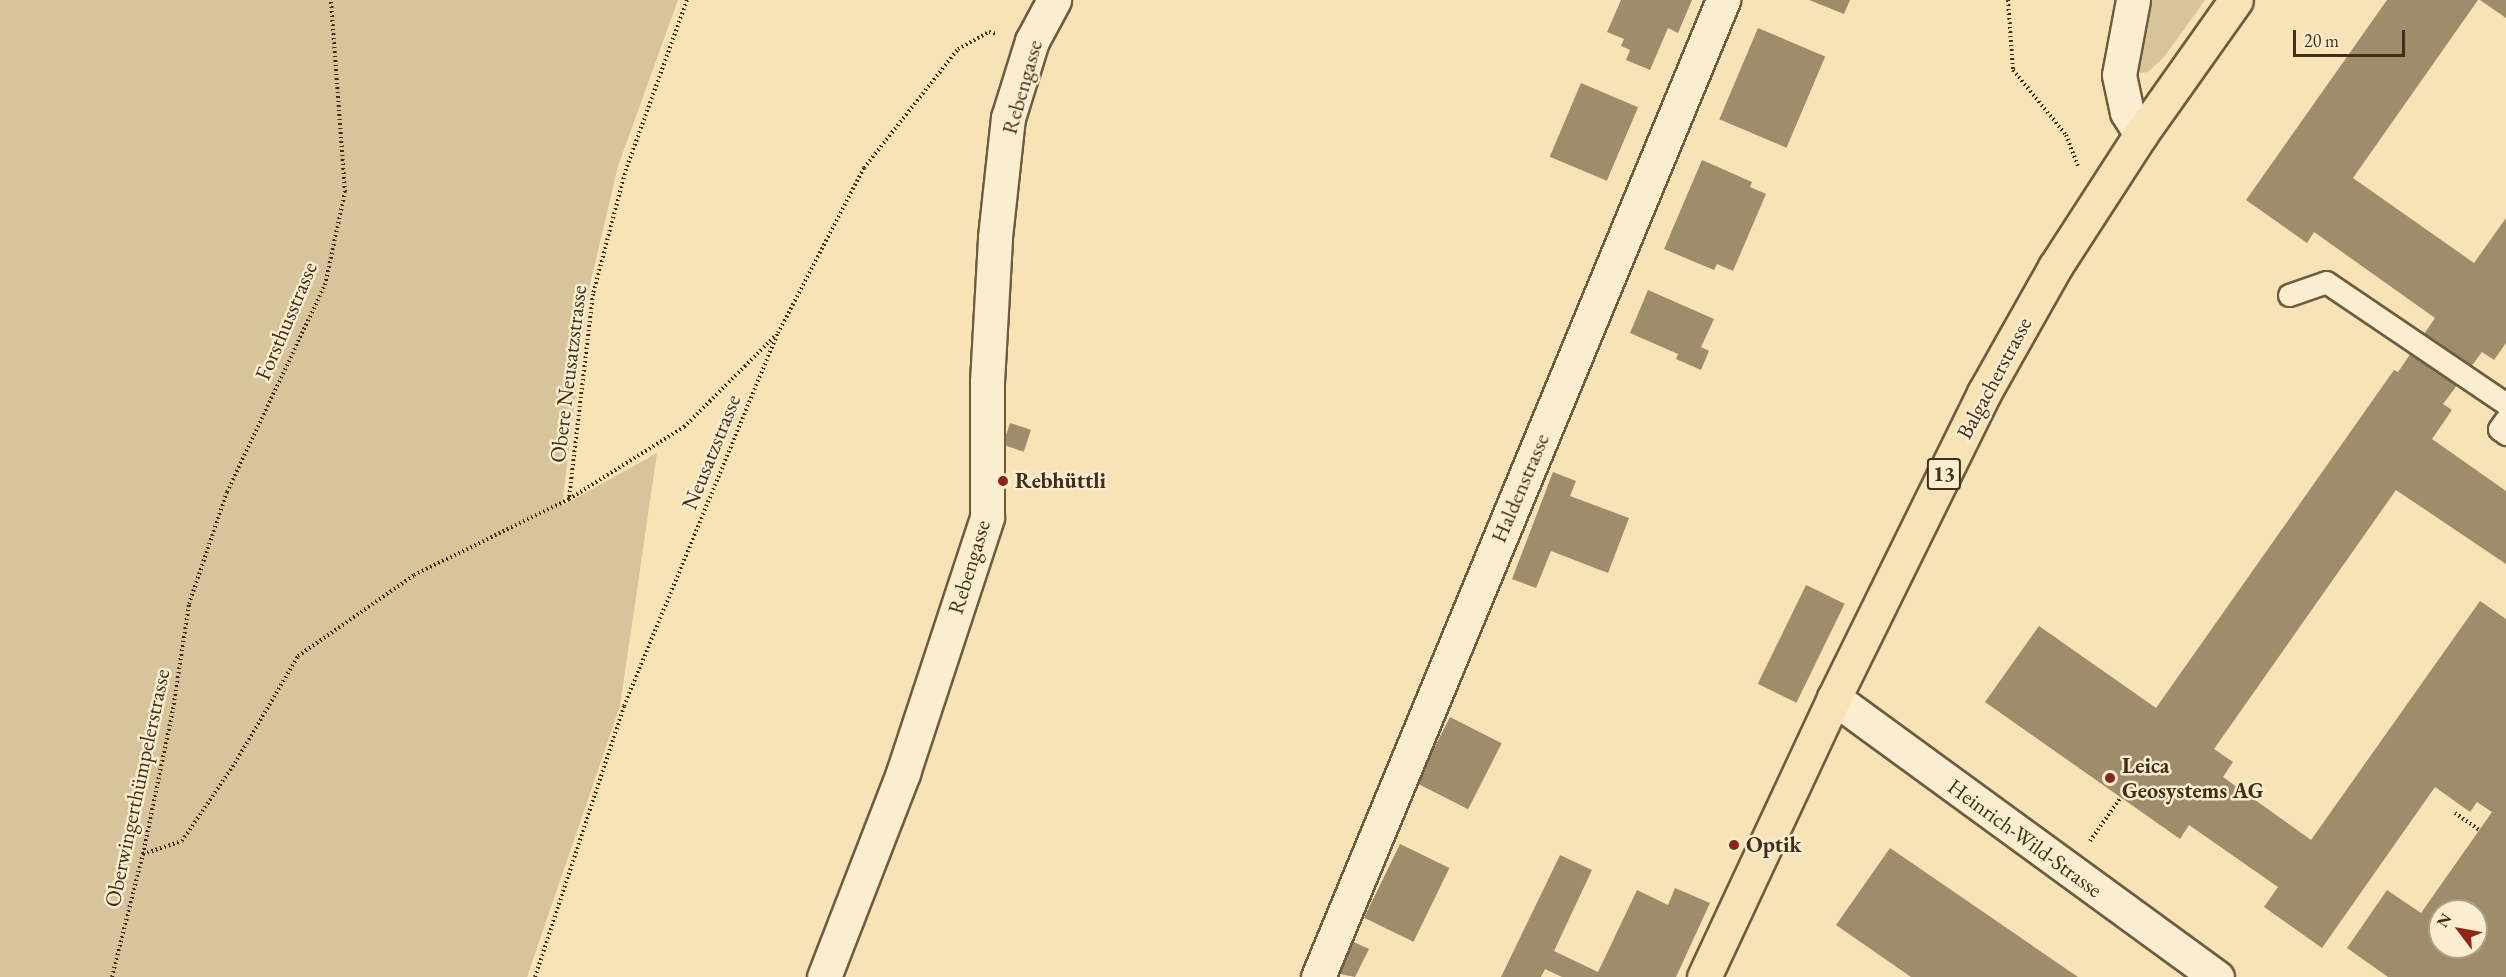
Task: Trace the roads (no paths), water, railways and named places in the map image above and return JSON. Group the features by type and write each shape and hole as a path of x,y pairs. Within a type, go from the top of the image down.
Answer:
{"main road":[{"name":"Balgacherstrasse","path":"1704,977 1833,698 1984,393 2055,267 2141,134 2236,0"}],"street":[{"name":"Rebengasse","path":"824,977 903,773 987,517 987,382 995,237 1008,118 1032,40 1054,0"},
{"name":"Haldenstrasse","path":"1318,977 1723,0"},
{"path":"2133,0 2119,75 2127,112 2141,134"},
{"name":"Heinrich-Wild-Strasse","path":"1833,698 2197,971"}],"lane":[{"path":"2289,296 2326,282 2506,404"},
{"path":"2506,419 2499,429 2506,434"}],"place":[{"name":"Rebhüttli","path":"1003,481"},
{"name":"Leica Geosystems AG","path":"2110,778"},
{"name":"Optik","path":"1734,845"}]}
